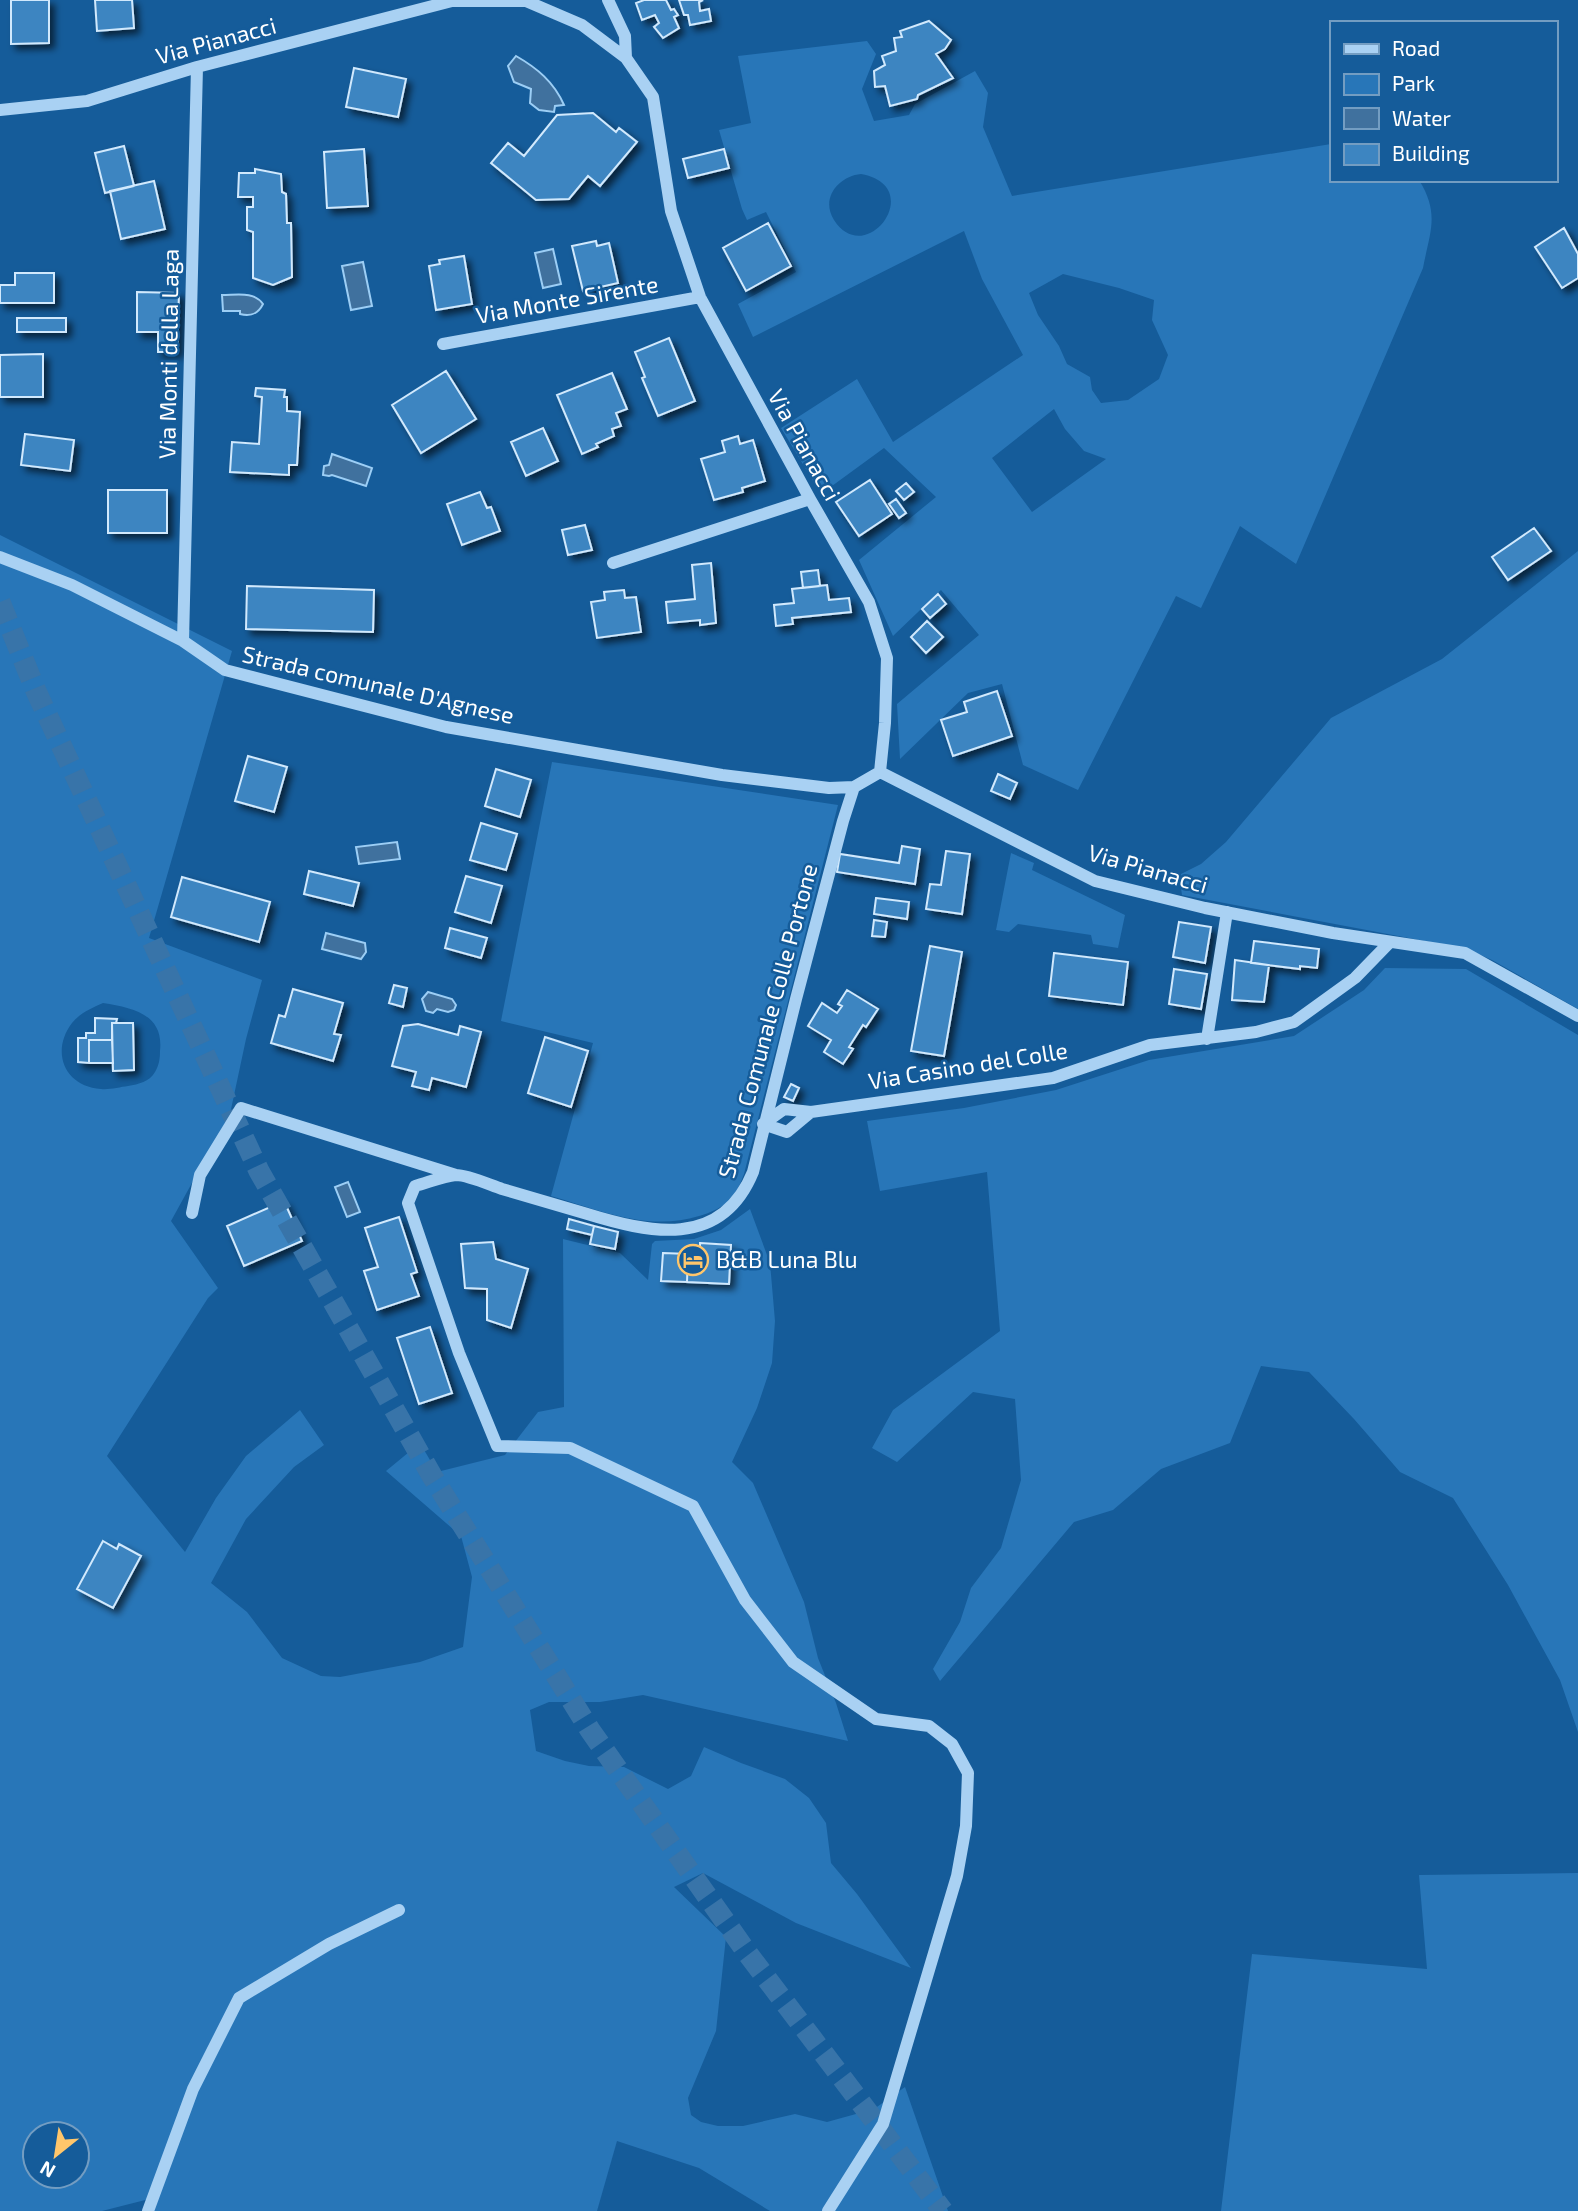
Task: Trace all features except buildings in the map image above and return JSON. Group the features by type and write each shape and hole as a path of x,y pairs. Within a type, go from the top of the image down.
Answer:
{"street":[{"path":"608,0 625,36 626,58"},
{"name":"Via Pianacci","path":"0,110 87,101 197,67 452,1 526,1 582,25 626,58 653,97 671,211 700,297 869,602 887,658 880,772 1095,881 1227,912 1465,953 1578,1016"},
{"name":"Via Monti della Laga","path":"183,641 197,67"},
{"name":"Via Monte Sirente","path":"443,344 700,297"},
{"path":"613,564 810,499"},
{"name":"Strada comunale D'Agnese","path":"0,557 72,585 183,641 225,670 446,727 722,775 829,788 854,787"},
{"path":"854,787 880,772"},
{"name":"Strada Comunale Colle Portone","path":"192,1213 200,1175 241,1108 640,1228 678,1231 705,1224 719,1217 745,1191 753,1172 763,1124 854,787"},
{"path":"1207,1038 1227,912"},
{"name":"Via Casino del Colle","path":"763,1124 784,1109 811,1112 1053,1079 1150,1045 1256,1032 1294,1021 1356,978 1391,942"},
{"name":"Via Casino del Colle","path":"763,1124 788,1132 811,1112"},
{"path":"457,1175 415,1186 408,1203 459,1353 497,1446 570,1448 692,1506 745,1601 793,1662 876,1719 929,1726 952,1744 968,1773 966,1826 957,1876 883,2124 828,2211"},
{"path":"148,2211 193,2089 239,1998 329,1944 398,1910"}],"green space":[{"path":"867,41 876,54 862,89 874,121 909,115 915,104 975,71 988,93 983,127 1012,196 1330,144 1330,182 1420,182 1425,192 1432,223 1423,268 1296,564 1240,526 1201,608 1176,596 1078,790 1023,765 1002,684 968,693 900,759 897,704 979,635 941,590 893,636 859,560 936,497 884,448 821,494 781,428 857,379 893,442 1023,355 982,279 964,231 753,337 738,304 796,272 766,212 747,220 742,209 719,130 751,123 738,56","holes":["861,174 880,181 890,193 890,207 885,220 874,231 861,236 847,233 830,212 829,204 834,190 846,179","1063,274 1154,300 1152,320 1168,355 1159,379 1128,400 1101,403 1092,390 1090,377 1067,364 1059,346 1038,315 1029,293","1054,409 1065,429 1084,451 1106,459 1032,512 992,458"]},
{"path":"0,535 232,651 149,938 262,980 230,1114 171,1221 218,1288 208,1298 107,1456 185,1552 216,1498 246,1456 300,1410 324,1445 294,1467 246,1519 211,1583 247,1612 282,1658 321,1676 340,1677 420,1662 463,1647 472,1577 461,1536 386,1471 420,1443 437,1472 505,1455 538,1412 564,1407 563,1239 620,1253 648,1280 652,1244 655,1241 694,1239 721,1230 750,1209 770,1263 775,1321 772,1363 757,1408 732,1462 753,1483 804,1602 818,1658 848,1741 643,1695 600,1702 549,1702 530,1710 536,1751 589,1766 624,1767 668,1789 691,1776 704,1747 785,1779 809,1798 826,1823 831,1863 911,1968 796,1923 703,1873 674,1887 726,1937 716,2031 688,2098 691,2115 701,2122 718,2126 743,2126 795,2114 827,2122 874,2109 905,2087 948,2211 770,2211 699,2168 617,2141 597,2211 146,2211 157,2197 102,2211 0,2211","holes":["103,1003 125,1007 144,1015 157,1029 160,1054 155,1072 140,1083 111,1089 89,1087 78,1082 70,1075 62,1056 65,1034 82,1014"]},
{"path":"1578,551 1578,1009 1492,960 1467,949 1182,895 1179,875 1201,864 1226,842 1331,718 1442,659"},
{"path":"552,762 838,805 744,1174 732,1198 721,1207 703,1215 661,1222 642,1220 605,1213 551,1196 593,1043 501,1021"},
{"path":"1011,853 1034,863 1032,870 1125,915 1118,948 1093,944 1091,935 1018,924 1009,932 996,930"},
{"path":"1385,968 1466,969 1578,1035 1578,1732 1560,1680 1508,1585 1453,1498 1400,1472 1309,1372 1261,1366 1230,1443 1161,1469 1113,1510 1074,1522 940,1681 933,1669 960,1622 971,1588 1001,1548 1021,1480 1015,1399 973,1392 897,1462 872,1448 893,1410 1000,1331 987,1172 880,1191 867,1121 964,1108 1056,1090 1149,1060 1294,1036 1364,990"},
{"path":"1578,1873 1578,2211 1221,2211 1252,1954 1427,1969 1419,1875"}],"water":[{"path":"516,56 544,76 564,105 555,106 554,112 539,110 530,103 531,89 514,82 508,66"},
{"path":"553,249 561,284 543,288 535,253"},
{"path":"363,262 372,306 351,310 342,266"},
{"path":"222,295 250,295 263,304 251,315 240,314 240,311 223,311"},
{"path":"332,454 372,468 366,486 332,475 323,475 324,466 329,465"},
{"path":"397,842 400,859 359,864 356,847"},
{"path":"326,933 365,943 366,952 361,959 322,949"},
{"path":"428,992 452,999 456,1005 454,1010 448,1012 437,1009 433,1013 426,1011 422,999"},
{"path":"348,1182 360,1212 347,1217 335,1187"}],"tunnel":[{"path":"0,602 36,691 259,1171 432,1476 590,1730 748,1954 943,2211"}],"place":[{"name":"B&B Luna Blu","path":"693,1260"}]}
